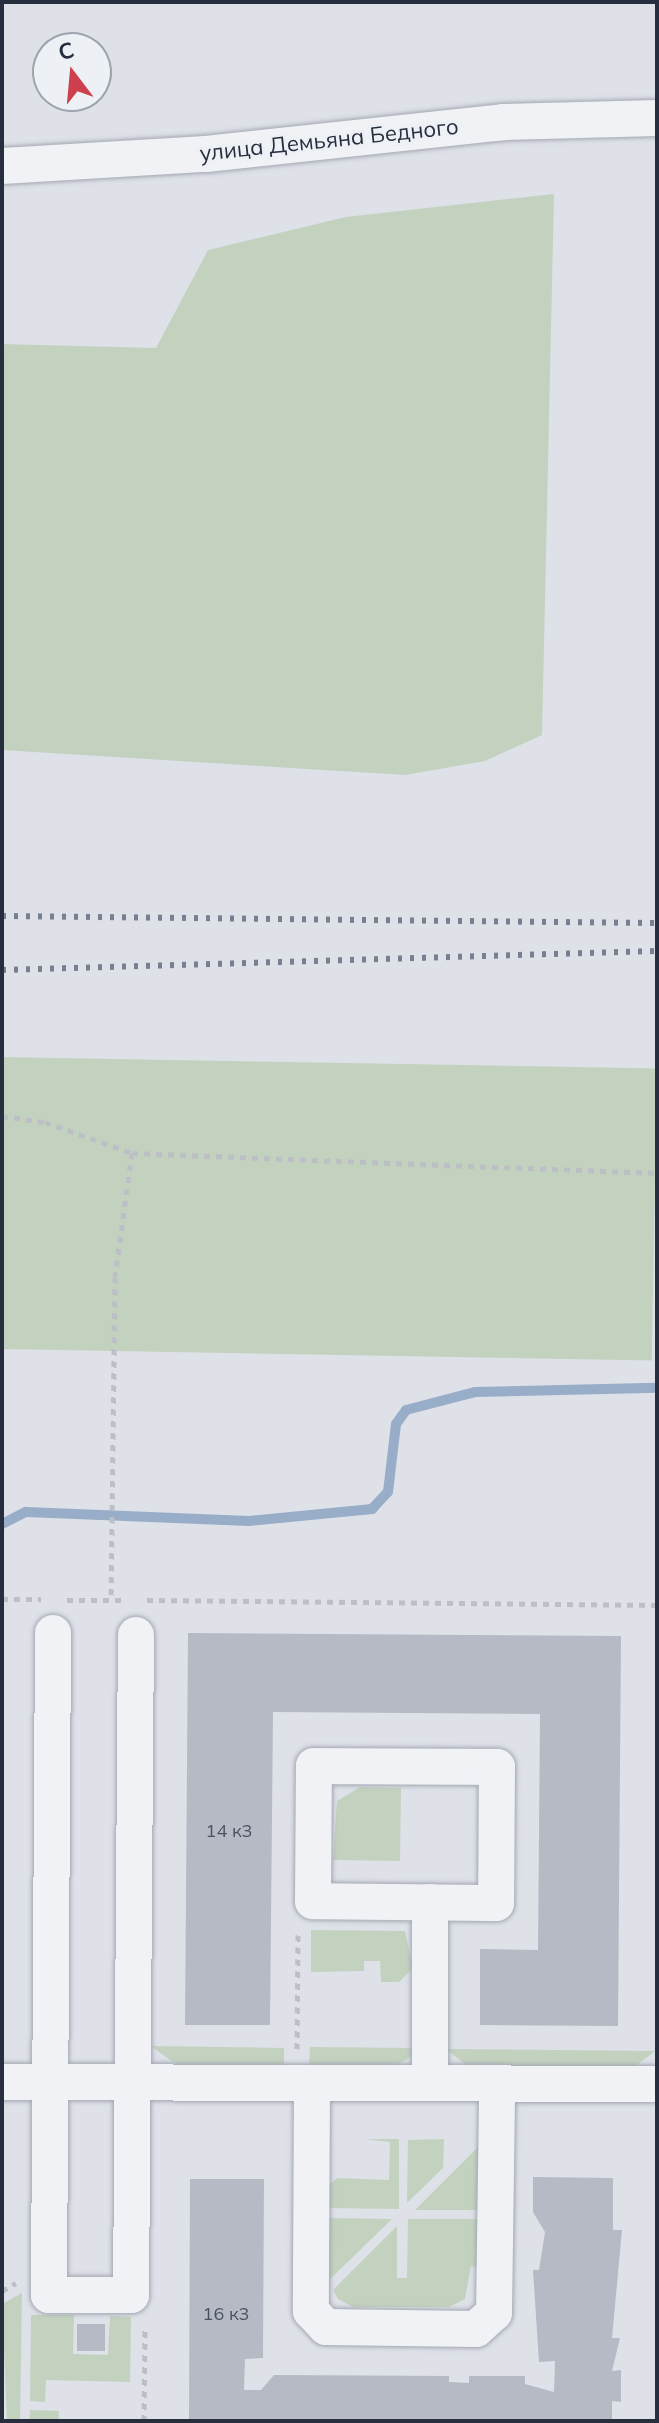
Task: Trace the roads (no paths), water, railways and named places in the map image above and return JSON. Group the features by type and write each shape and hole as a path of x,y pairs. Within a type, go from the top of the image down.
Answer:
{"street":[{"name":"улица Демьяна Бедного","path":"2,166 206,154 503,122 657,118"},
{"path":"53,1633 49,2295 131,2295 136,1635"},
{"path":"314,1766 497,1767 496,1903 430,1902 313,1901 314,1766"},
{"path":"430,1902 430,2083"},
{"path":"2,2082 657,2084"},
{"path":"304,2082 311,2311 326,2327 461,2329 476,2329 494,2313 497,2084"}],"waterway":[{"path":"2,1524 26,1512 249,1521 372,1509 388,1492 396,1424 406,1410 475,1392 657,1388"}],"railway":[{"path":"2,916 657,923"},
{"path":"2,970 657,951"}]}
